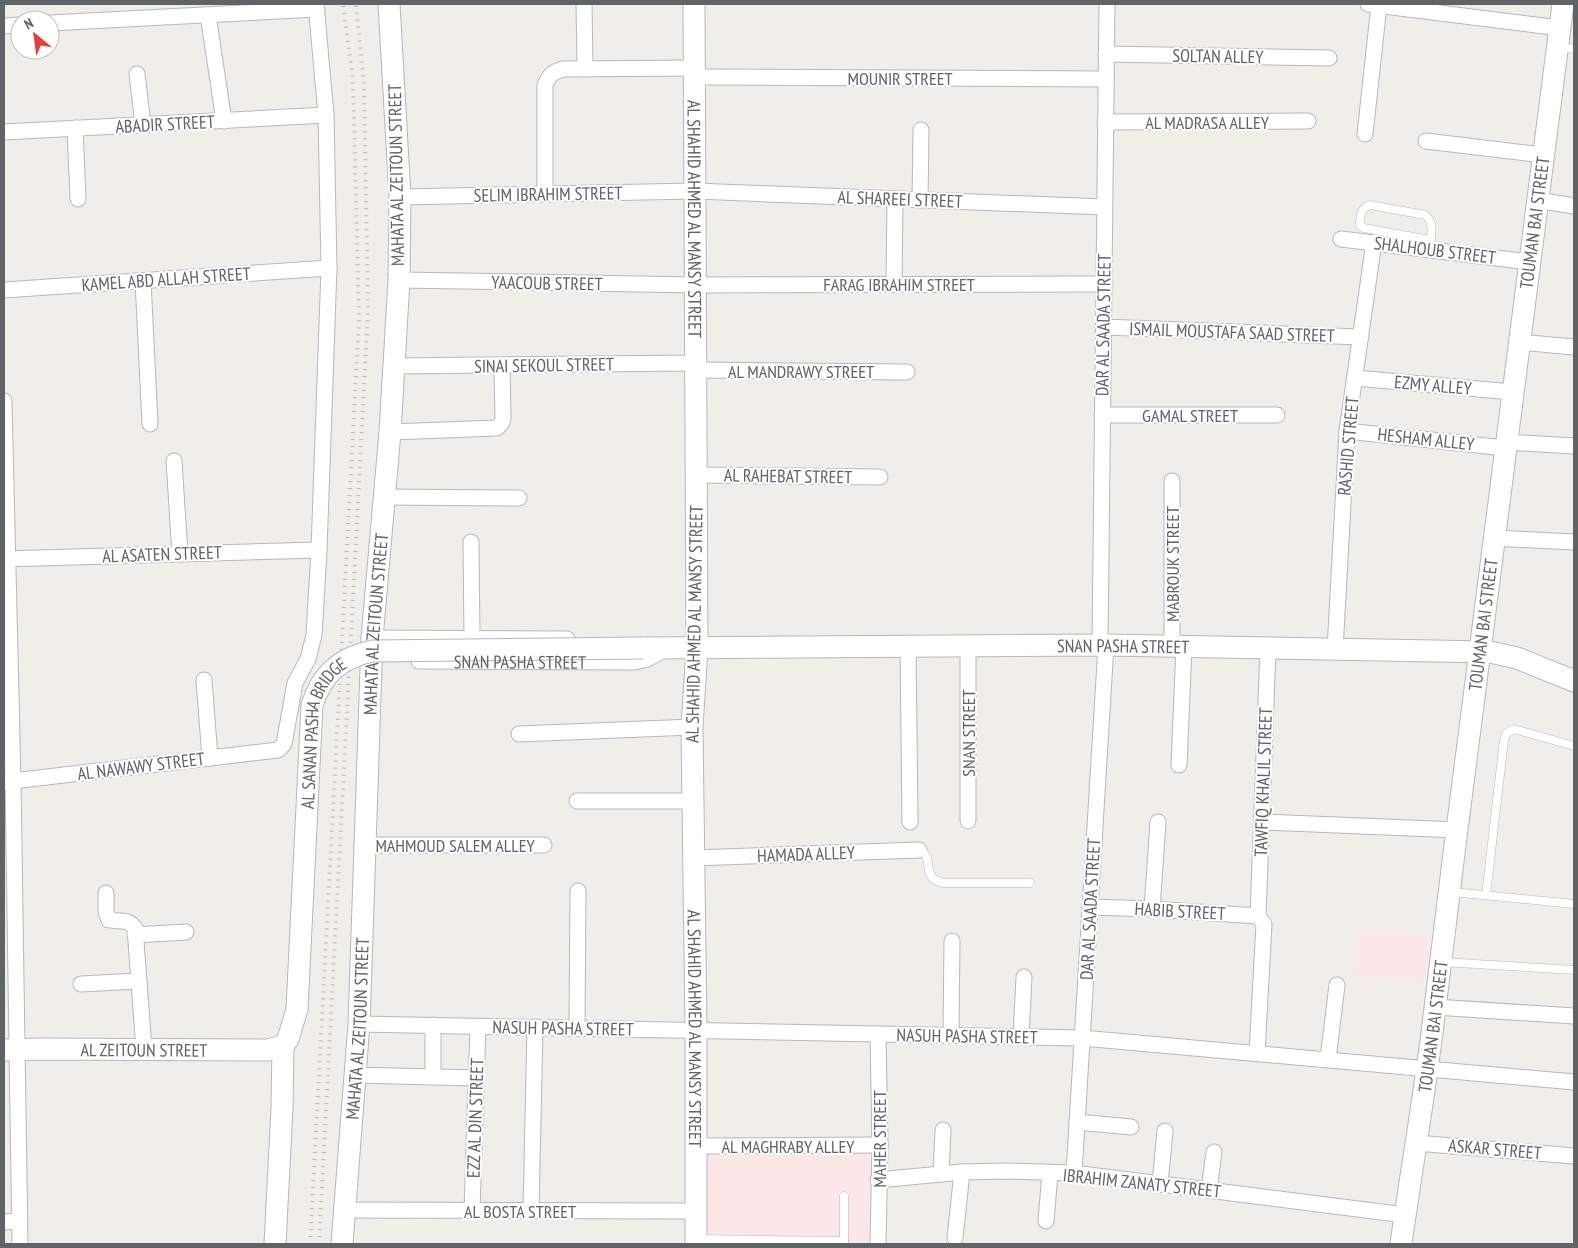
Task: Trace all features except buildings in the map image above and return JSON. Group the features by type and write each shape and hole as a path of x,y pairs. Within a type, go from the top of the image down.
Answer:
{"street":[{"name":"MAHATA AL ZEITOUN STREET","path":"342,1244 359,1024 372,638 390,432 398,280 400,197 389,4"},
{"path":"584,4 585,69"},
{"name":"AL SHAHID AHMED AL MANSY STREET","path":"694,4 697,648 692,727 692,801 696,1030 696,1242"},
{"name":"DAR AL SAADA STREET","path":"1074,1173 1091,907 1103,645 1102,415 1107,4"},
{"path":"1366,134 1373,4 1564,41"},
{"name":"TOUMAN BAI STREET","path":"1401,1244 1435,1008 1478,652 1543,154 1564,41 1563,4"},
{"path":"60,22 208,15 317,6 326,115 328,268 319,550"},
{"path":"208,15 224,120"},
{"name":"SOLTAN ALLEY","path":"1106,54 1329,58"},
{"name":"MOUNIR STREET","path":"545,193 545,85 548,77 554,71 563,69 1106,79"},
{"path":"137,74 143,125"},
{"name":"ABADIR STREET","path":"4,132 326,115"},
{"name":"AL MADRASA ALLEY","path":"1105,122 1308,121"},
{"path":"75,128 78,199"},
{"path":"920,130 920,200"},
{"path":"1426,141 1543,154"},
{"name":"SELIM IBRAHIM STREET","path":"400,197 695,191"},
{"name":"AL SHAREEI STREET","path":"695,191 1104,207"},
{"path":"894,284 895,198"},
{"path":"1537,200 1574,206"},
{"name":"SHALHOUB STREET","path":"1341,238 1374,242 1430,244 1529,262"},
{"name":"RASHID STREET","path":"1335,650 1347,431 1374,242"},
{"name":"KAMEL ABD ALLAH STREET","path":"4,290 328,268"},
{"name":"YAACOUB STREET","path":"398,280 696,285"},
{"path":"143,281 150,424"},
{"name":"FARAG IBRAHIM STREET","path":"696,285 1103,284"},
{"name":"ISMAIL MOUSTAFA SAAD STREET","path":"1103,327 1361,337"},
{"path":"1518,342 1574,347"},
{"path":"390,432 497,428 503,419 502,365"},
{"name":"SINAI SEKOUL STREET","path":"393,366 696,366"},
{"name":"AL MANDRAWY STREET","path":"696,366 907,372"},
{"name":"EZMY ALLEY","path":"1355,378 1512,392"},
{"path":"4,401 11,1167 20,1221 20,1244"},
{"name":"GAMAL STREET","path":"1102,415 1277,415"},
{"name":"HESHAM ALLEY","path":"1347,431 1505,445 1574,446"},
{"path":"174,461 180,554"},
{"name":"AL RAHEBAT STREET","path":"696,475 880,478"},
{"name":"MABROUK STREET","path":"1172,481 1178,647 1179,765"},
{"path":"384,497 519,498"},
{"path":"1493,538 1574,542"},
{"path":"471,542 472,637"},
{"name":"AL ASATEN STREET","path":"6,559 319,550"},
{"name":"AL NAWAWY STREET","path":"8,781 278,750 281,748 284,744 295,683 308,659 314,635 319,550"},
{"name":"SNAN PASHA STREET","path":"372,638 472,637 646,640 667,648"},
{"name":"SNAN PASHA STREET","path":"643,648 1103,645 1490,652 1516,658 1574,680"},
{"path":"908,646 910,822"},
{"name":"SNAN STREET","path":"968,646 968,821"},
{"name":"AL SANAN PASHA BRIDGE","path":"283,1046 288,1039 297,1010 312,705 316,694 329,673 349,658 372,650 643,648"},
{"name":"SNAN PASHA STREET","path":"371,660 635,662 647,659 667,648"},
{"name":"TAWFIQ KHALIL STREET","path":"1257,1053 1268,649"},
{"path":"204,680 210,758"},
{"path":"519,734 692,727"},
{"path":"577,801 692,801"},
{"path":"1152,909 1158,822"},
{"path":"1262,822 1458,830"},
{"name":"MAHMOUD SALEM ALLEY","path":"366,846 544,845"},
{"name":"HAMADA ALLEY","path":"693,858 919,850"},
{"path":"577,1028 578,890"},
{"path":"106,894 106,912 109,920 125,920 132,923 135,928 144,1049"},
{"name":"HABIB STREET","path":"1091,907 1152,909 1261,920"},
{"path":"135,935 186,932"},
{"path":"952,941 952,1035"},
{"path":"1021,1037 1024,977"},
{"path":"81,984 138,981"},
{"path":"1328,1059 1337,985"},
{"path":"1435,1008 1574,1016"},
{"name":"NASUH PASHA STREET","path":"359,1024 1082,1038 1574,1082"},
{"path":"433,1025 433,1077"},
{"name":"EZZ AL DIN STREET","path":"472,1210 478,1026"},
{"path":"531,1210 535,1027"},
{"name":"MAHER STREET","path":"878,1034 880,1145 878,1244"},
{"path":"275,1244 282,1108 283,1046"},
{"name":"AL ZEITOUN STREET","path":"11,1050 268,1050 283,1046"},
{"path":"355,1075 476,1078"},
{"path":"1077,1122 1131,1127"},
{"path":"941,1174 942,1130"},
{"path":"1160,1184 1165,1131"},
{"name":"ASKAR STREET","path":"1416,1142 1574,1156"},
{"name":"AL MAGHRABY ALLEY","path":"696,1146 880,1145"},
{"path":"1209,1190 1214,1152"},
{"path":"955,1238 962,1172"},
{"name":"IBRAHIM ZANATY STREET","path":"878,1180 962,1172 1074,1173 1405,1215"},
{"path":"1046,1221 1050,1173"},
{"name":"AL BOSTA STREET","path":"345,1210 696,1211"},
{"path":"4,1222 20,1221"}],"lane":[{"path":"1370,205 1425,215 1432,226 1430,244 1364,228 1360,225 1362,210 1365,206 1370,205"},
{"path":"1486,895 1506,734 1514,729 1574,746"},
{"path":"919,850 928,857 928,871 938,882 1030,883"},
{"path":"1450,891 1574,904"},
{"path":"1440,962 1574,970"},
{"path":"696,1242 844,1242 844,1196"}],"shaded area":[{"path":"1359,932 1430,935 1424,982 1354,975"},
{"path":"706,1150 870,1153 870,1244 704,1244"}],"railway":[{"path":"310,1244 359,320 353,80 343,4"},
{"path":"319,1244 368,312 364,85 356,4"}]}
